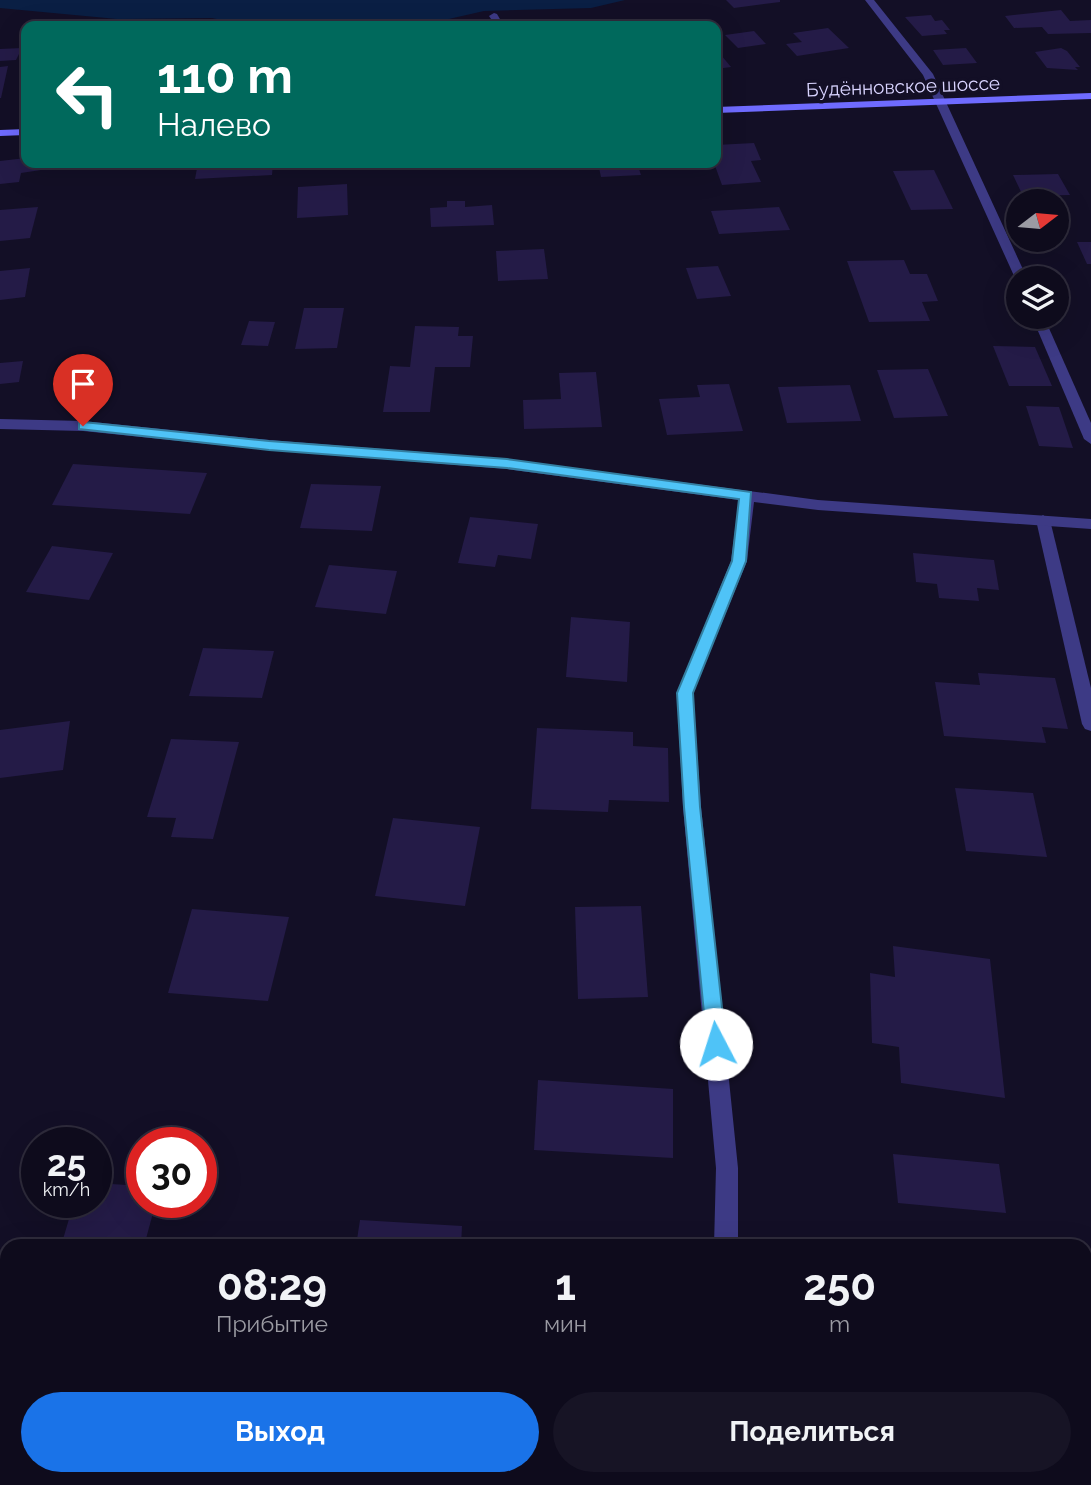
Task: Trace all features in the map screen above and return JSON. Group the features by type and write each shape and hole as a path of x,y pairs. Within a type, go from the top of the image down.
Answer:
{"main road":[{"name":"Будённовское шоссе","path":"721,110 1091,96"},
{"path":"0,133 21,132"}],"street":[{"path":"869,0 881,19 928,74 1016,266"},
{"path":"494,16 497,21"},
{"path":"1043,329 1091,439"},
{"path":"0,424 83,426 269,445 507,464 818,505 1091,524"},
{"path":"726,1239 727,1168 692,807 685,693 739,561 747,495"},
{"path":"1043,520 1091,724"}],"water":[{"path":"0,0 625,0 591,8 484,11 440,21 117,19 0,8"}],"building":[{"path":"726,0 780,0 780,2 734,8"},
{"path":"1061,10 1070,21 1091,20 1091,33 1048,34 1042,27 1014,28 1005,16"},
{"path":"931,15 935,21 942,20 950,30 944,30 947,34 922,36 905,17"},
{"path":"828,28 849,48 797,56 786,44 802,42 793,33"},
{"path":"754,31 766,44 738,48 725,35"},
{"path":"966,48 977,63 943,65 933,50"},
{"path":"1061,48 1067,51 1080,67 1075,67 1078,70 1047,68 1035,52"},
{"path":"0,49 21,50 16,60 0,61"},
{"path":"721,55 731,67 721,68"},
{"path":"8,66 1,98 0,98 0,67"},
{"path":"754,143 761,160 751,161 761,182 722,185 716,168 721,168 721,145"},
{"path":"21,159 21,168 41,170 21,173 19,182 0,184 0,161"},
{"path":"197,168 273,168 272,175 195,179"},
{"path":"599,168 639,168 641,175 601,177"},
{"path":"934,170 953,209 911,210 893,171"},
{"path":"1058,174 1067,189 1020,189 1013,175"},
{"path":"347,184 348,215 297,218 298,187"},
{"path":"447,201 465,201 465,207 492,205 494,225 431,227 430,208 447,207"},
{"path":"38,207 30,238 0,241 0,210"},
{"path":"779,207 790,230 719,234 711,211"},
{"path":"1077,242 1091,242 1091,264 1087,264"},
{"path":"544,249 548,279 498,281 496,251"},
{"path":"904,260 910,274 927,274 938,301 922,302 930,321 869,322 847,261"},
{"path":"718,266 731,296 697,299 686,268"},
{"path":"30,268 25,297 0,300 0,271"},
{"path":"304,308 344,308 337,348 295,349"},
{"path":"249,321 275,322 268,346 241,345"},
{"path":"415,326 459,327 458,336 473,336 470,367 435,367 430,412 383,412 390,366 410,367"},
{"path":"993,346 1035,347 1052,386 1009,386"},
{"path":"23,361 19,382 0,384 0,363"},
{"path":"928,369 948,416 894,418 877,370"},
{"path":"596,372 602,427 524,429 523,400 561,399 559,373"},
{"path":"729,384 743,431 667,435 659,399 700,397 697,385"},
{"path":"850,385 861,421 787,423 778,387"},
{"path":"1026,406 1059,407 1073,448 1039,446"},
{"path":"73,464 207,473 190,514 52,505"},
{"path":"311,484 381,486 372,531 300,528"},
{"path":"470,517 538,524 531,559 498,555 495,567 458,563"},
{"path":"52,546 113,553 89,600 26,592"},
{"path":"913,553 994,560 999,590 977,588 979,601 939,598 937,584 916,582"},
{"path":"329,565 397,571 386,614 315,607"},
{"path":"571,617 630,622 627,682 566,677"},
{"path":"203,648 274,651 262,698 189,696"},
{"path":"978,673 1055,678 1068,729 1042,727 1046,743 944,736 935,682 980,685"},
{"path":"70,721 63,770 0,778 0,730"},
{"path":"537,728 633,732 633,746 668,748 669,802 609,800 608,812 531,809"},
{"path":"171,739 239,742 213,839 171,837 176,818 147,817"},
{"path":"955,788 1033,793 1047,857 966,851"},
{"path":"393,818 480,827 465,906 375,896"},
{"path":"641,906 648,997 578,999 575,907"},
{"path":"192,909 289,917 268,1001 168,993"},
{"path":"893,946 990,959 1005,1098 901,1083 899,1047 872,1043 870,973 895,977"},
{"path":"538,1080 673,1089 673,1158 534,1150"},
{"path":"893,1154 999,1164 1006,1213 898,1203"},
{"path":"112,1184 126,1185 126,1218 152,1218 146,1239 63,1239 69,1218 112,1218"},
{"path":"360,1220 462,1226 461,1239 357,1239"}],"route":[{"path":"83,426 269,445 507,464 747,495 739,561 714,616 685,693 692,807 716,1044"}]}
